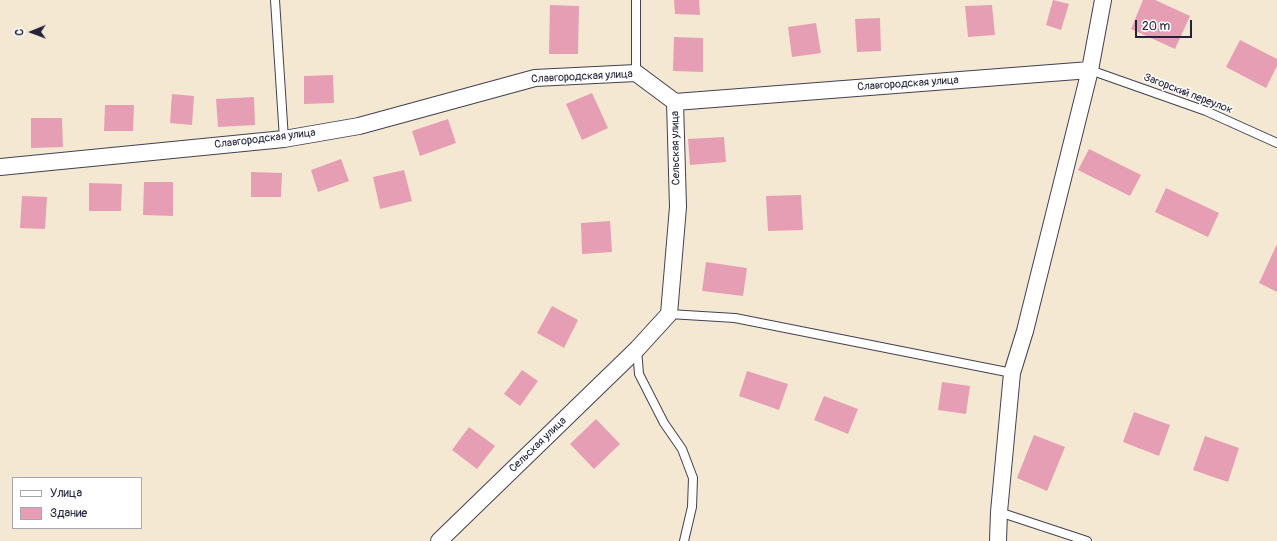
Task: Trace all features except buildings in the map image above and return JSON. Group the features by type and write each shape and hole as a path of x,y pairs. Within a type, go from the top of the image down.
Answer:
{"street":[{"path":"998,541 999,512 1012,373 1025,332 1090,70 1103,0"},
{"name":"Славгородская улица","path":"0,167 284,139 359,126 535,78 636,73 675,102 1090,70"},
{"name":"Сельская улица","path":"439,541 637,349 669,314 678,207 675,102"}],"lane":[{"path":"275,0 284,139"},
{"path":"636,0 636,73"},
{"name":"Загорский переулок","path":"1090,70 1206,111 1277,143"},
{"path":"669,314 735,318 1012,373"},
{"path":"637,349 639,374 664,423 682,449 693,478 692,507 684,541"},
{"path":"999,512 1087,541"}]}
